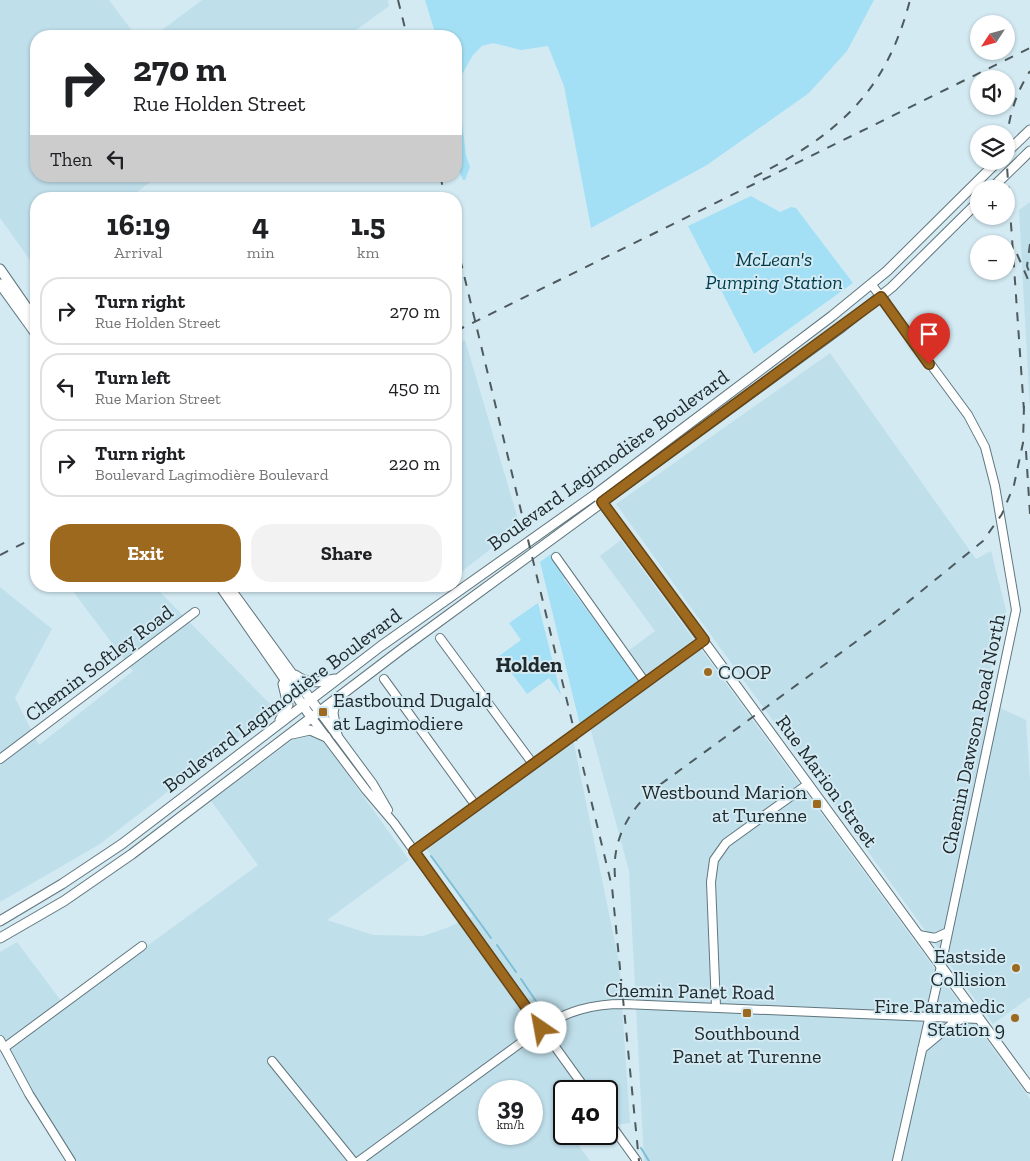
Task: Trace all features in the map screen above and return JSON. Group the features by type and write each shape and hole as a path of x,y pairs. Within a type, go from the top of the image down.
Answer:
{"main road":[{"path":"1015,144 1030,130"},
{"path":"1000,180 1030,151"},
{"name":"Boulevard Lagimodière Boulevard","path":"462,587 596,494 872,285 989,170"},
{"name":"Boulevard Lagimodière Boulevard","path":"0,938 64,901 132,854 336,698 881,297 970,210"},
{"path":"0,269 30,312"},
{"path":"0,284 30,326"},
{"name":"Rue Marion Street","path":"596,494 1030,1088"},
{"path":"224,592 311,717"},
{"path":"232,592 319,711"},
{"name":"Boulevard Lagimodière Boulevard","path":"0,921 62,884 122,844 338,678 456,592"},
{"path":"291,672 309,682 338,678"},
{"path":"273,728 283,716 288,705 286,692 279,673"},
{"path":"336,698 333,713 337,735"},
{"path":"287,735 306,730 317,732 326,737"}],"street":[{"name":"Chemin Dawson Road North","path":"872,285 968,416 984,448 994,486 1016,610 941,966 920,1050 897,1161"},
{"path":"556,558 646,682"},
{"name":"Chemin Softley Road","path":"0,759 194,612"},
{"path":"440,638 533,764"},
{"path":"414,851 704,640"},
{"path":"384,679 476,806"},
{"path":"319,711 373,784 394,822 414,851 579,1080"},
{"path":"311,717 366,790 394,822"},
{"path":"716,1007 712,882 714,860 726,843 808,784"},
{"path":"919,935 935,938 948,932"},
{"path":"4,1048 142,946"},
{"name":"Chemin Panet Road","path":"358,1161 541,1028 557,1018 578,1009 601,1004 716,1007 979,1019"},
{"path":"920,1050 944,1030 963,1018"},
{"path":"0,1040 29,1094 71,1161"},
{"path":"272,1061 353,1161"},
{"path":"618,1135 637,1161"}],"shaded area":[{"path":"0,0 109,0 132,30 30,30 30,182 150,182 137,192 30,192 30,260 0,218"},
{"path":"202,0 388,0 389,6 356,30 162,30"},
{"path":"1030,202 1030,411 1019,210"},
{"path":"465,340 520,526 462,571 462,341"},
{"path":"830,353 976,559 991,551 1006,610 983,700 1026,720 1030,780 1030,997 993,1024 616,504"},
{"path":"621,540 1030,1099 1030,1161 644,1161 629,871 590,727 651,683 628,651 655,631 600,556"},
{"path":"0,587 52,629 15,698 39,745 133,671 74,592 160,592 275,709 100,844 0,902"},
{"path":"310,733 323,740 409,860 327,920 373,935 423,936 473,916 425,847 573,739 619,962 630,1123 618,1124 618,1080 553,1080 553,1145 580,1145 579,1146 590,1161 69,1161 0,1040 0,952 17,942 65,1006 258,865 211,801 295,738"}],"green space":[{"path":"425,0 874,0 847,51 809,93 707,165 591,228 564,86 548,46 521,50 493,43 482,46 473,55 462,74 462,30 434,30"},
{"path":"462,123 466,155 470,167 465,180 463,180"},
{"name":"McLean's Pumping Station","path":"751,196 780,212 791,207 796,208 853,283 754,354 688,226"},
{"path":"555,551 571,573 564,579 640,682 580,725 540,562"},
{"path":"538,603 561,695 549,678 527,694 499,656 521,640 509,623"}],"waterway":[{"path":"431,856 491,938"},
{"path":"497,945 516,972"},
{"path":"521,979 544,1013"},
{"path":"641,1148 649,1161"}],"railway":[{"path":"398,0 406,30"},
{"path":"754,177 810,145 834,127 854,108 872,86 887,61 900,33 910,0"},
{"path":"462,328 1030,48"},
{"path":"1024,411 1006,152 1012,110 1024,80 1030,71"},
{"path":"442,182 444,192"},
{"path":"1030,244 1027,266 1030,274"},
{"path":"1017,254 1030,284"},
{"path":"462,267 612,887 639,1161"},
{"path":"615,877 616,853 622,830 634,810 650,792 887,619 983,541 1002,514 1014,485 1023,443 1024,406"},
{"path":"1026,451 1030,514"},
{"path":"0,555 30,540"}],"place":[{"name":"COOP","path":"708,672"},
{"name":"Eastbound Dugald at Lagimodiere","path":"323,712"},
{"name":"Westbound Marion at Turenne","path":"817,804"},
{"name":"Eastside Collision","path":"1016,968"},
{"name":"Southbound Panet at Turenne","path":"747,1013"},
{"name":"Fire Paramedic Station 9","path":"1015,1018"}],"district":[{"name":"Holden","path":"529,665"}],"route":[{"path":"541,1028 414,851 704,640 602,502 881,297 929,364"}]}
